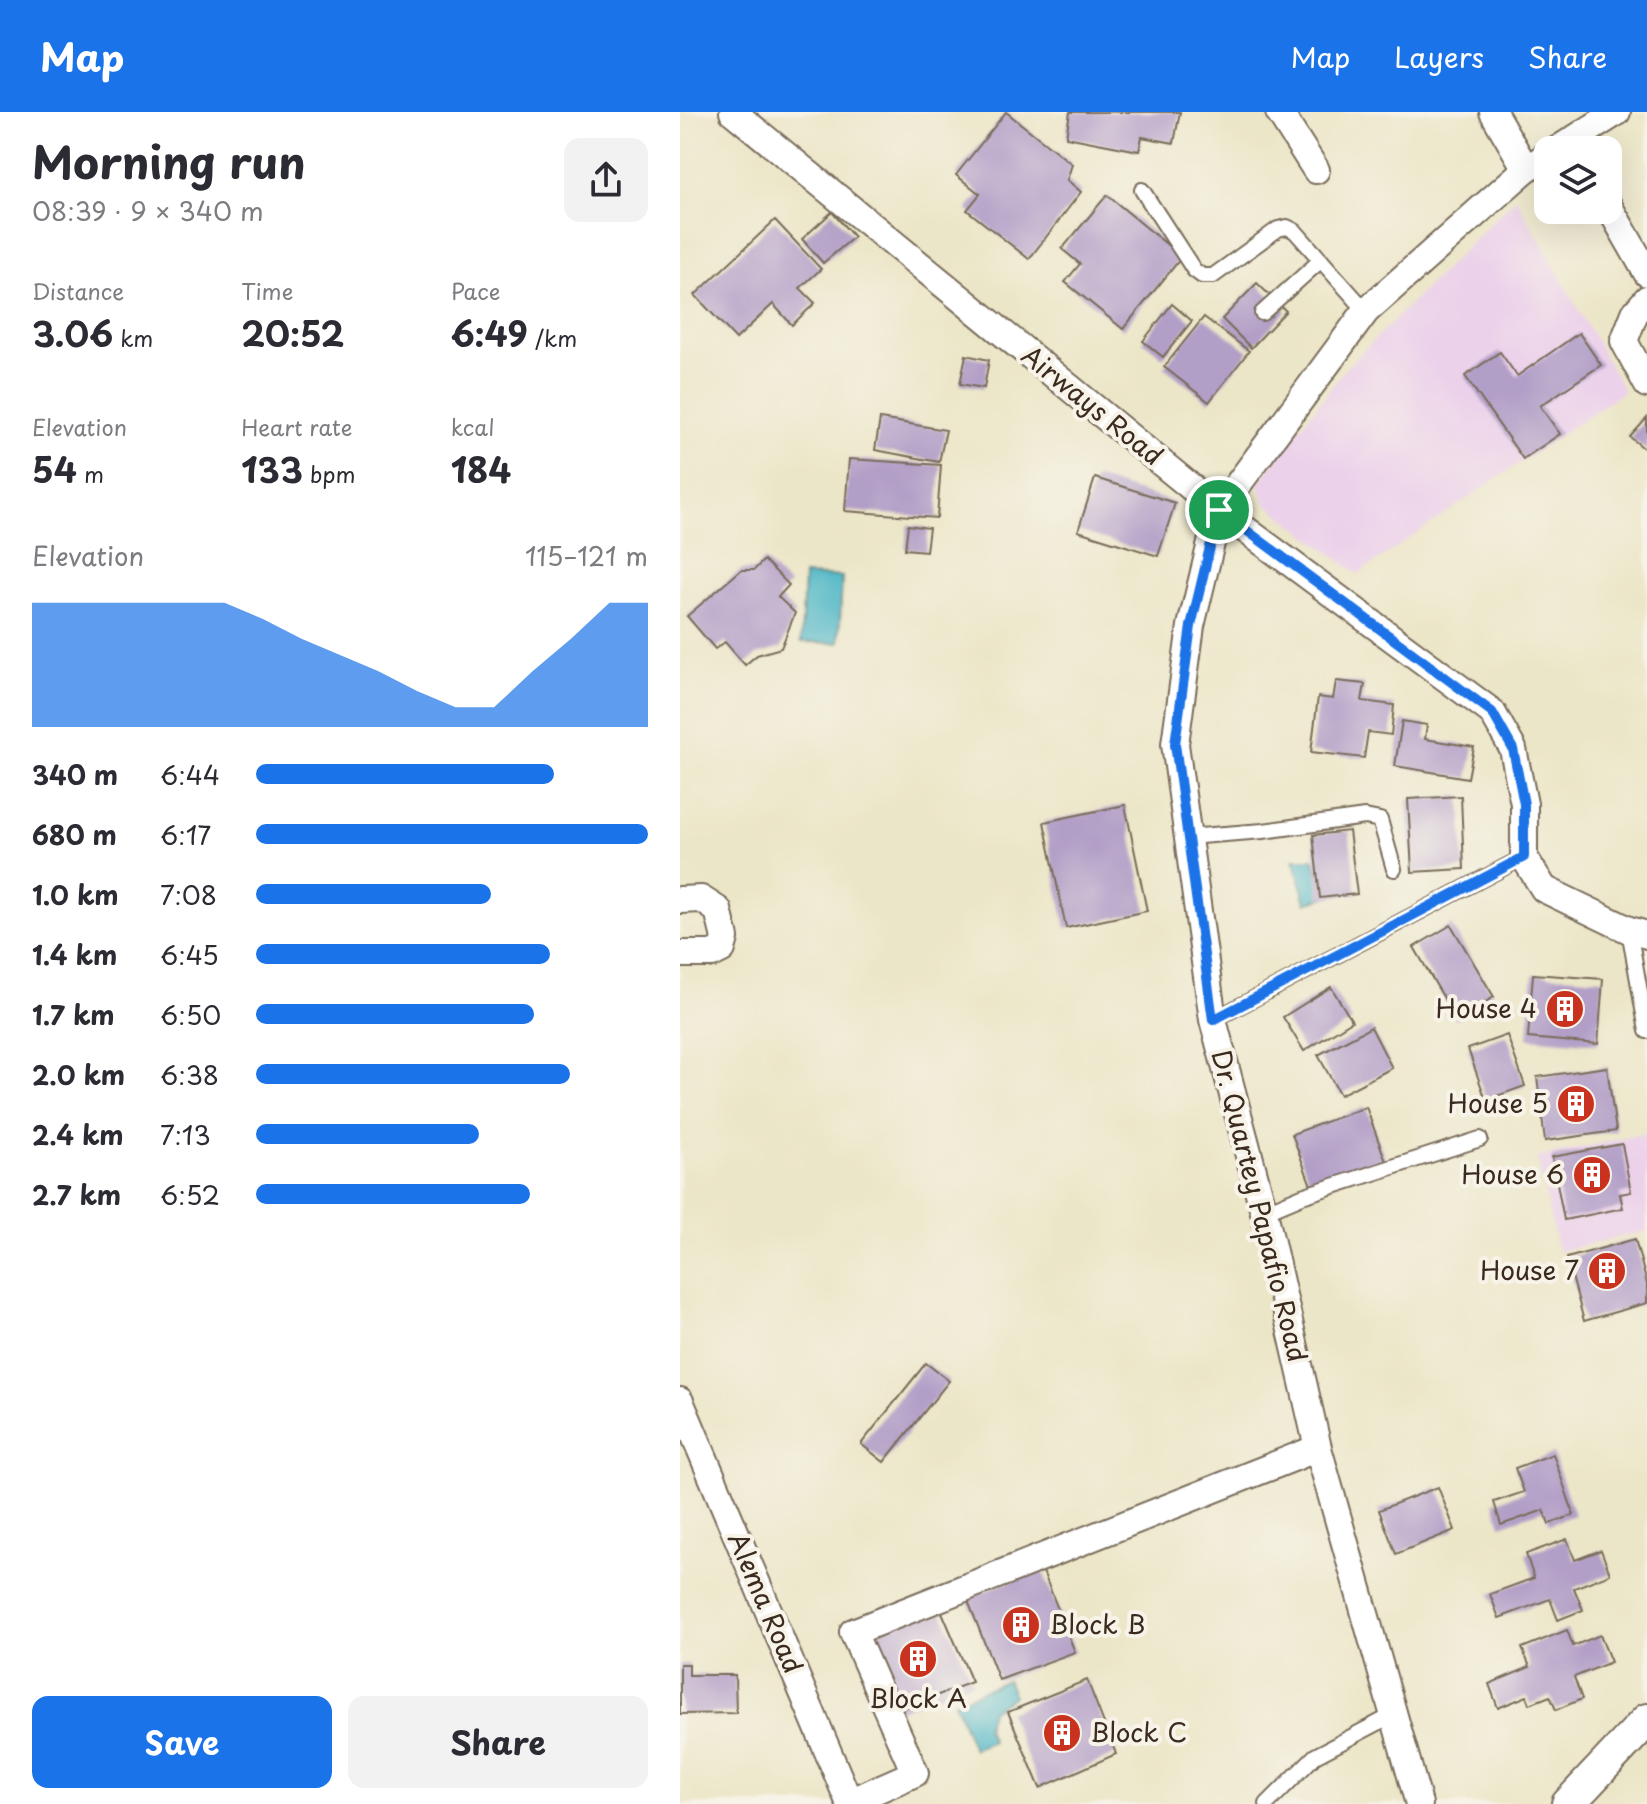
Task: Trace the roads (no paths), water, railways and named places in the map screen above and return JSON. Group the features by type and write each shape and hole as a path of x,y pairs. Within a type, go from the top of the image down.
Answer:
{"street":[{"name":"Airways Road","path":"733,112 1219,510 1492,712 1513,749 1524,804 1524,857"},
{"path":"1279,112 1316,170"},
{"path":"1493,112 1534,159"},
{"path":"1583,136 1617,112"},
{"name":"Dr. Quartey Papafio Road","path":"1413,1799 1393,1715 1318,1448 1264,1212 1213,1020 1175,744 1191,626 1219,510 1366,311 1534,165"},
{"path":"1619,224 1647,273"},
{"path":"1647,299 1635,313 1624,341 1647,384"},
{"path":"1524,857 1544,889 1638,932"},
{"path":"680,900 701,899 710,903 718,910 725,938 722,949 712,954 680,954"},
{"name":"Alema Road","path":"680,1401 850,1803"},
{"path":"850,1803 915,1773 853,1632 1318,1448"},
{"path":"1568,1804 1647,1720"}],"lane":[{"path":"1142,190 1194,270 1202,276 1213,276 1278,229 1287,227 1295,231 1366,311"},
{"path":"1262,313 1321,260"},
{"path":"1187,837 1263,831 1365,817 1380,820 1394,869"},
{"path":"1213,1020 1524,857"},
{"path":"1638,932 1647,1031"},
{"path":"1264,1212 1302,1196 1480,1139"},
{"path":"1267,1804 1315,1756 1393,1715"}],"water":[{"path":"804,575 842,577 839,643 801,642"},
{"path":"1294,859 1313,859 1326,897 1306,903"},
{"path":"1007,1680 1014,1696 991,1710 986,1728 992,1741 973,1749 954,1702"}],"place":[{"name":"House 4","path":"1565,1009"},
{"name":"House 5","path":"1576,1104"},
{"name":"House 6","path":"1592,1175"},
{"name":"House 7","path":"1607,1271"},
{"name":"Block B","path":"1021,1625"},
{"name":"Block A","path":"918,1659"},
{"name":"Block C","path":"1062,1733"}]}
